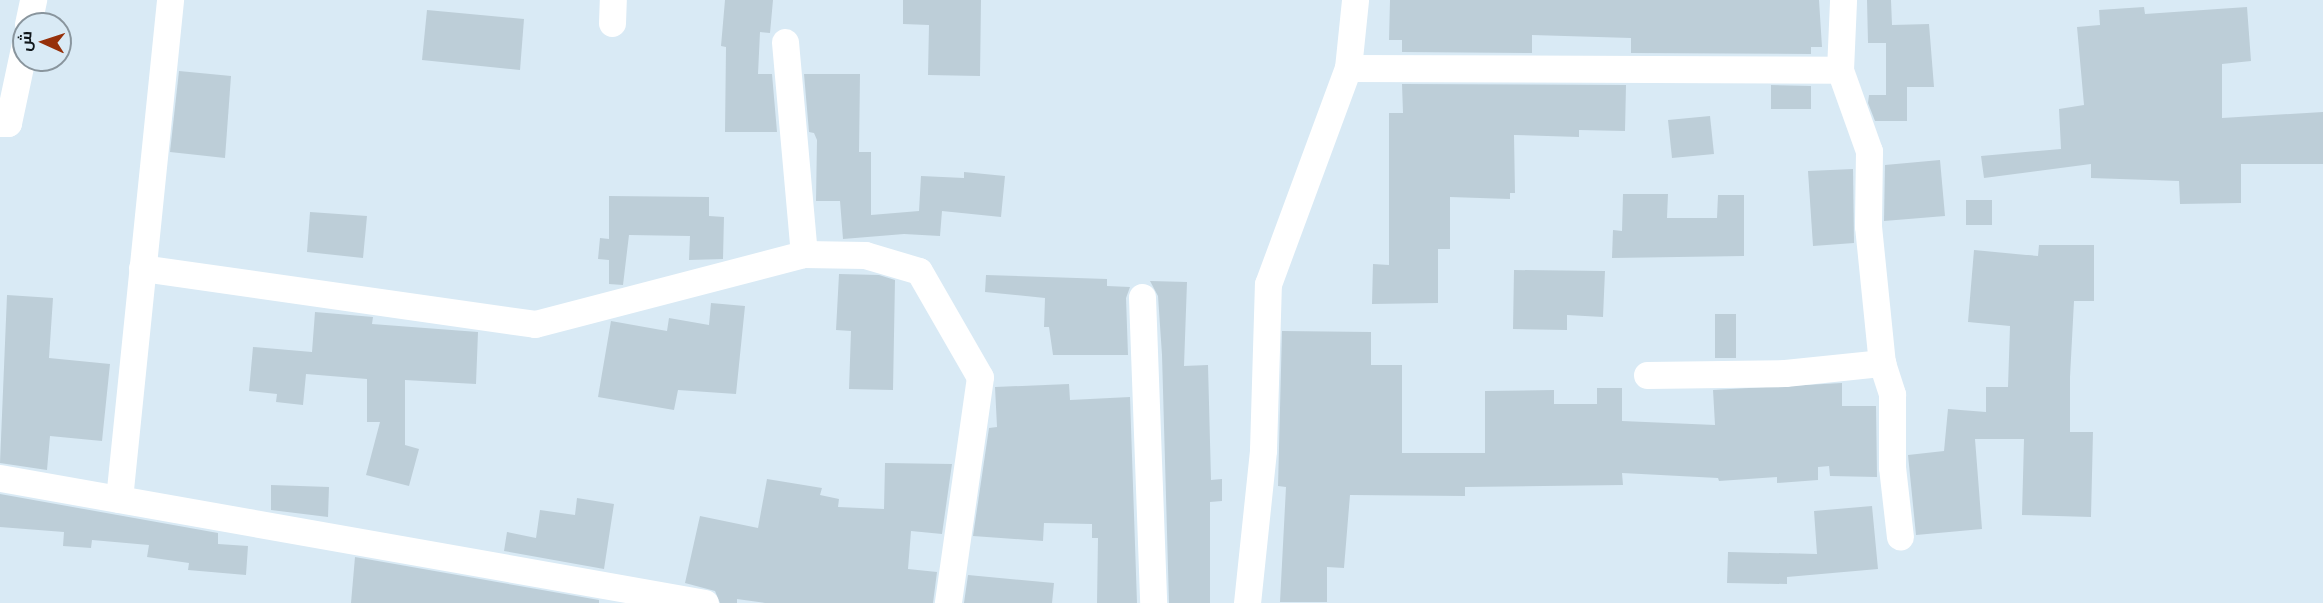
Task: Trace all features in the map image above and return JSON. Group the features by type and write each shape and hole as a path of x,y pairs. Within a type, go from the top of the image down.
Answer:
{"street":[{"path":"119,499 170,0"},
{"path":"1247,603 1263,450 1268,284 1348,68 1355,0"},
{"path":"1843,0 1840,70 1869,151 1868,226 1882,363 1892,394 1892,467 1900,537"},
{"path":"785,42 804,254"},
{"path":"1348,68 1840,70"},
{"path":"0,123 8,123 19,72"},
{"path":"142,268 535,324 804,254 865,255 919,271 980,377 948,603"},
{"path":"1142,297 1153,603"},
{"path":"1647,375 1785,373 1882,363"},
{"path":"0,478 705,603"}],"building":[{"path":"725,0 773,0 770,33 760,32 758,74 772,74 777,132 725,132 726,47 721,46"},
{"path":"903,0 981,0 980,76 928,75 929,25 903,24"},
{"path":"1390,0 1819,0 1822,47 1811,47 1811,54 1631,53 1631,38 1532,35 1532,53 1402,52 1402,40 1389,40"},
{"path":"1867,0 1891,0 1892,25 1929,24 1934,87 1907,87 1907,121 1875,121 1868,103 1869,95 1886,95 1886,43 1868,43"},
{"path":"2144,7 2145,14 2247,7 2251,61 2222,64 2222,118 2323,112 2323,164 2241,164 2241,203 2180,204 2179,181 2091,178 2091,164 1984,178 1981,156 2061,149 2059,109 2084,105 2077,27 2100,25 2099,10"},
{"path":"427,10 524,19 520,70 422,60"},
{"path":"179,71 231,76 225,158 170,152"},
{"path":"804,74 860,74 859,152 871,152 871,215 919,211 921,176 964,178 964,172 1005,176 1001,217 942,211 940,236 904,234 843,239 840,201 816,201 817,140 814,133 809,132"},
{"path":"1402,84 1626,85 1625,131 1579,130 1579,137 1514,135 1515,193 1510,193 1510,199 1450,197 1450,249 1438,249 1438,303 1372,304 1373,264 1389,265 1389,113 1403,113"},
{"path":"1771,85 1811,86 1811,109 1771,109"},
{"path":"1710,116 1714,154 1672,158 1668,120"},
{"path":"1940,160 1945,216 1884,221 1885,165"},
{"path":"1853,169 1854,243 1813,246 1808,171"},
{"path":"1623,194 1668,194 1667,218 1717,218 1718,195 1744,195 1744,256 1612,258 1613,230 1622,231"},
{"path":"609,196 709,197 709,216 724,217 723,259 689,260 690,236 629,235 623,285 609,284 609,260 598,259 600,238 609,239"},
{"path":"1966,200 1992,200 1992,225 1966,225"},
{"path":"310,212 367,216 363,258 307,252"},
{"path":"2039,245 2094,245 2094,301 2074,301 2070,377 2070,432 2093,432 2091,517 2022,515 2024,439 1975,439 1982,529 1916,535 1908,455 1944,451 1948,409 1986,412 1986,387 2008,387 2010,326 1968,322 1974,250 2038,256"},
{"path":"1514,270 1605,271 1603,317 1567,315 1567,330 1513,329"},
{"path":"839,274 879,275 895,280 893,390 849,389 851,331 836,330"},
{"path":"986,275 1107,279 1107,286 1130,287 1126,298 1128,355 1053,355 1049,327 1044,327 1045,298 985,292"},
{"path":"1150,281 1187,282 1184,366 1208,365 1211,480 1222,479 1222,501 1210,502 1210,603 1169,603 1162,355 1158,296"},
{"path":"7,295 53,298 49,358 110,364 102,441 50,436 47,470 0,463"},
{"path":"711,303 745,306 736,394 678,390 674,410 598,397 611,321 667,331 669,318 709,325"},
{"path":"315,312 373,317 372,324 478,332 476,384 405,380 405,445 419,449 409,486 366,475 380,422 367,422 367,379 306,374 303,405 276,402 277,394 249,391 253,347 312,352"},
{"path":"1715,314 1736,314 1736,358 1715,358"},
{"path":"1282,331 1371,332 1371,365 1402,365 1402,453 1485,453 1485,391 1554,390 1554,404 1597,404 1597,388 1622,388 1622,421 1715,425 1713,390 1842,383 1842,406 1876,406 1877,477 1830,476 1829,466 1818,467 1818,480 1777,483 1777,477 1719,481 1718,478 1622,473 1623,485 1465,487 1465,496 1350,495 1344,568 1327,567 1327,602 1280,602 1286,487 1278,486"},
{"path":"1069,384 1070,400 1130,397 1137,603 1097,603 1098,538 1092,538 1092,524 1044,523 1043,541 973,536 989,428 997,427 995,387"},
{"path":"885,463 952,464 942,534 911,531 908,569 937,572 933,603 765,603 737,599 737,603 720,603 715,591 685,583 700,516 758,528 767,479 822,488 820,495 839,499 838,507 884,509"},
{"path":"271,485 329,487 328,517 271,510"},
{"path":"0,494 218,533 218,544 248,546 246,575 188,570 189,563 147,557 149,545 92,540 91,548 63,546 64,532 0,527"},
{"path":"577,498 614,504 604,569 504,551 507,532 536,538 540,510 575,515"},
{"path":"1872,506 1878,569 1787,577 1787,584 1727,583 1728,552 1817,554 1814,511"},
{"path":"355,557 599,600 599,603 351,603"},
{"path":"968,575 1054,583 1052,603 964,603"}]}
